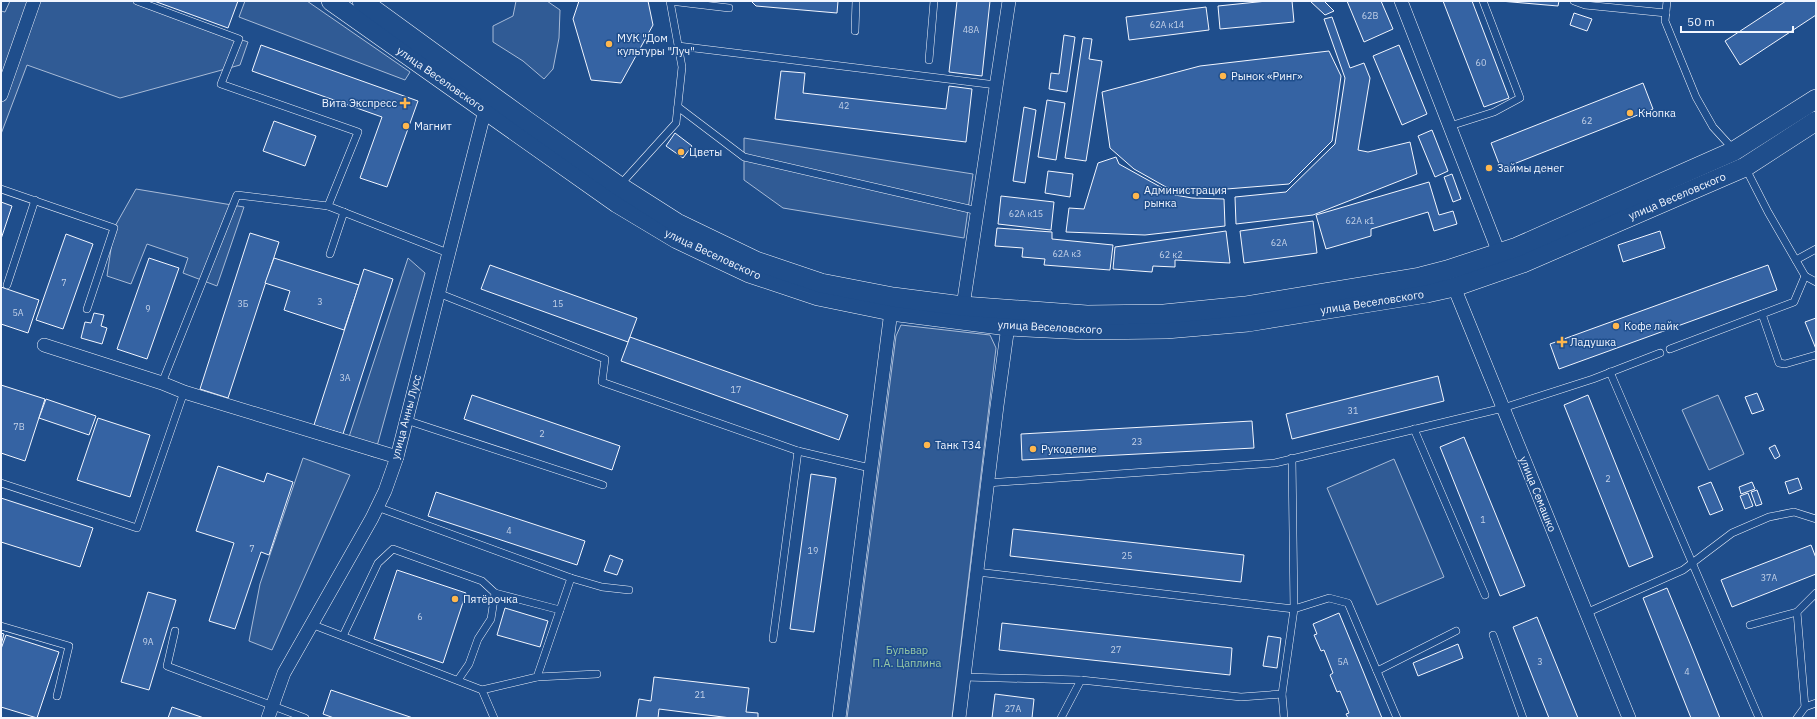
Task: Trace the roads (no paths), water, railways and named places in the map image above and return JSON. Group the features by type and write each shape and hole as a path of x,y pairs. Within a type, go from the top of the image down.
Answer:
{"main road":[{"name":"улица Веселовского","path":"331,1 677,223 756,261 821,283 892,304 963,306 1009,318"},
{"name":"улица Веселовского","path":"362,1 617,202 677,238 749,273 818,296 1009,318 1086,330 1166,329 1248,322 1427,294 1451,278 1499,253 1734,151 1816,99"},
{"name":"улица Веселовского","path":"1451,278 1523,263 1745,167 1816,121"},
{"path":"1734,151 1745,167"}],"street":[{"path":"1,95 34,1"},
{"path":"963,306 1009,1"},
{"path":"1401,1 1499,253"},
{"name":"улица Анны Лусс","path":"270,712 284,672 385,491 397,457 448,253 490,103"},
{"name":"улица Семашко","path":"1451,278 1629,718"},
{"path":"840,718 870,468 892,304"},
{"path":"959,718 1009,318"},
{"path":"44,345 162,382 184,392 397,457"}],"lane":[{"path":"137,1 239,39 221,84 358,132 328,206"},
{"path":"619,186 676,123 682,67 670,1 729,8"},
{"path":"855,31 856,1"},
{"path":"929,60 934,1"},
{"path":"1450,126 1494,112 1520,98 1483,1"},
{"path":"1574,1 1585,5 1666,13"},
{"path":"1667,1 1665,21 1696,97 1713,126 1734,151"},
{"path":"678,46 996,85"},
{"path":"678,107 744,157 978,211"},
{"path":"1745,167 1768,212 1805,276 1816,282"},
{"path":"1,189 114,228 87,309"},
{"path":"162,382 237,195 328,206 448,253"},
{"path":"7,285 36,200"},
{"path":"330,254 344,212"},
{"path":"1796,260 1816,249"},
{"path":"1670,349 1794,302 1805,276"},
{"path":"438,293 605,358 602,382 798,451 870,468"},
{"path":"1762,314 1779,363 1785,364 1816,355"},
{"path":"988,483 1275,463 1503,408 1610,372 1660,353"},
{"path":"1610,372 1759,718"},
{"path":"1,483 137,528 184,392"},
{"path":"406,420 602,485"},
{"path":"1414,429 1485,595"},
{"path":"773,639 798,451"},
{"path":"1284,718 1282,694 1294,609 1292,458"},
{"path":"377,507 571,578 602,587 628,590"},
{"path":"1586,613 1683,570 1732,533 1769,517 1794,512 1816,519"},
{"path":"343,636 378,563 393,550 482,581 495,593 560,610"},
{"path":"977,572 1294,609 1329,598 1348,603 1397,718"},
{"path":"537,678 571,578"},
{"path":"458,680 468,664 478,639 491,619 495,593"},
{"path":"1750,625 1797,612 1816,593"},
{"path":"1797,612 1805,707"},
{"path":"311,624 482,690 537,678 597,674"},
{"path":"1,626 69,646 57,696"},
{"path":"175,631 167,666 270,712 305,718"},
{"path":"1377,671 1456,631"},
{"path":"1493,635 1523,718"},
{"path":"964,677 1081,680 1241,697 1282,694"},
{"path":"1061,718 1081,680"},
{"path":"482,690 494,718"},
{"path":"1797,718 1805,707 1816,703"}],"place":[{"name":"МУК \"Дом культуры \"Луч\"","path":"609,44"},
{"name":"Рынок «Ринг»","path":"1223,76"},
{"name":"Вита Экспресс","path":"405,103"},
{"name":"Кнопка","path":"1630,113"},
{"name":"Магнит","path":"406,126"},
{"name":"Цветы","path":"681,152"},
{"name":"Займы денег","path":"1489,168"},
{"name":"Администрация рынка","path":"1136,196"},
{"name":"Кофе лайк","path":"1616,326"},
{"name":"Ладушка","path":"1562,342"},
{"name":"Танк T34","path":"927,445"},
{"name":"Рукоделие","path":"1033,449"},
{"name":"Пятёрочка","path":"455,599"}],"park label":[{"name":"Бульвар П.А. Цаплина","path":"907,656"}]}
